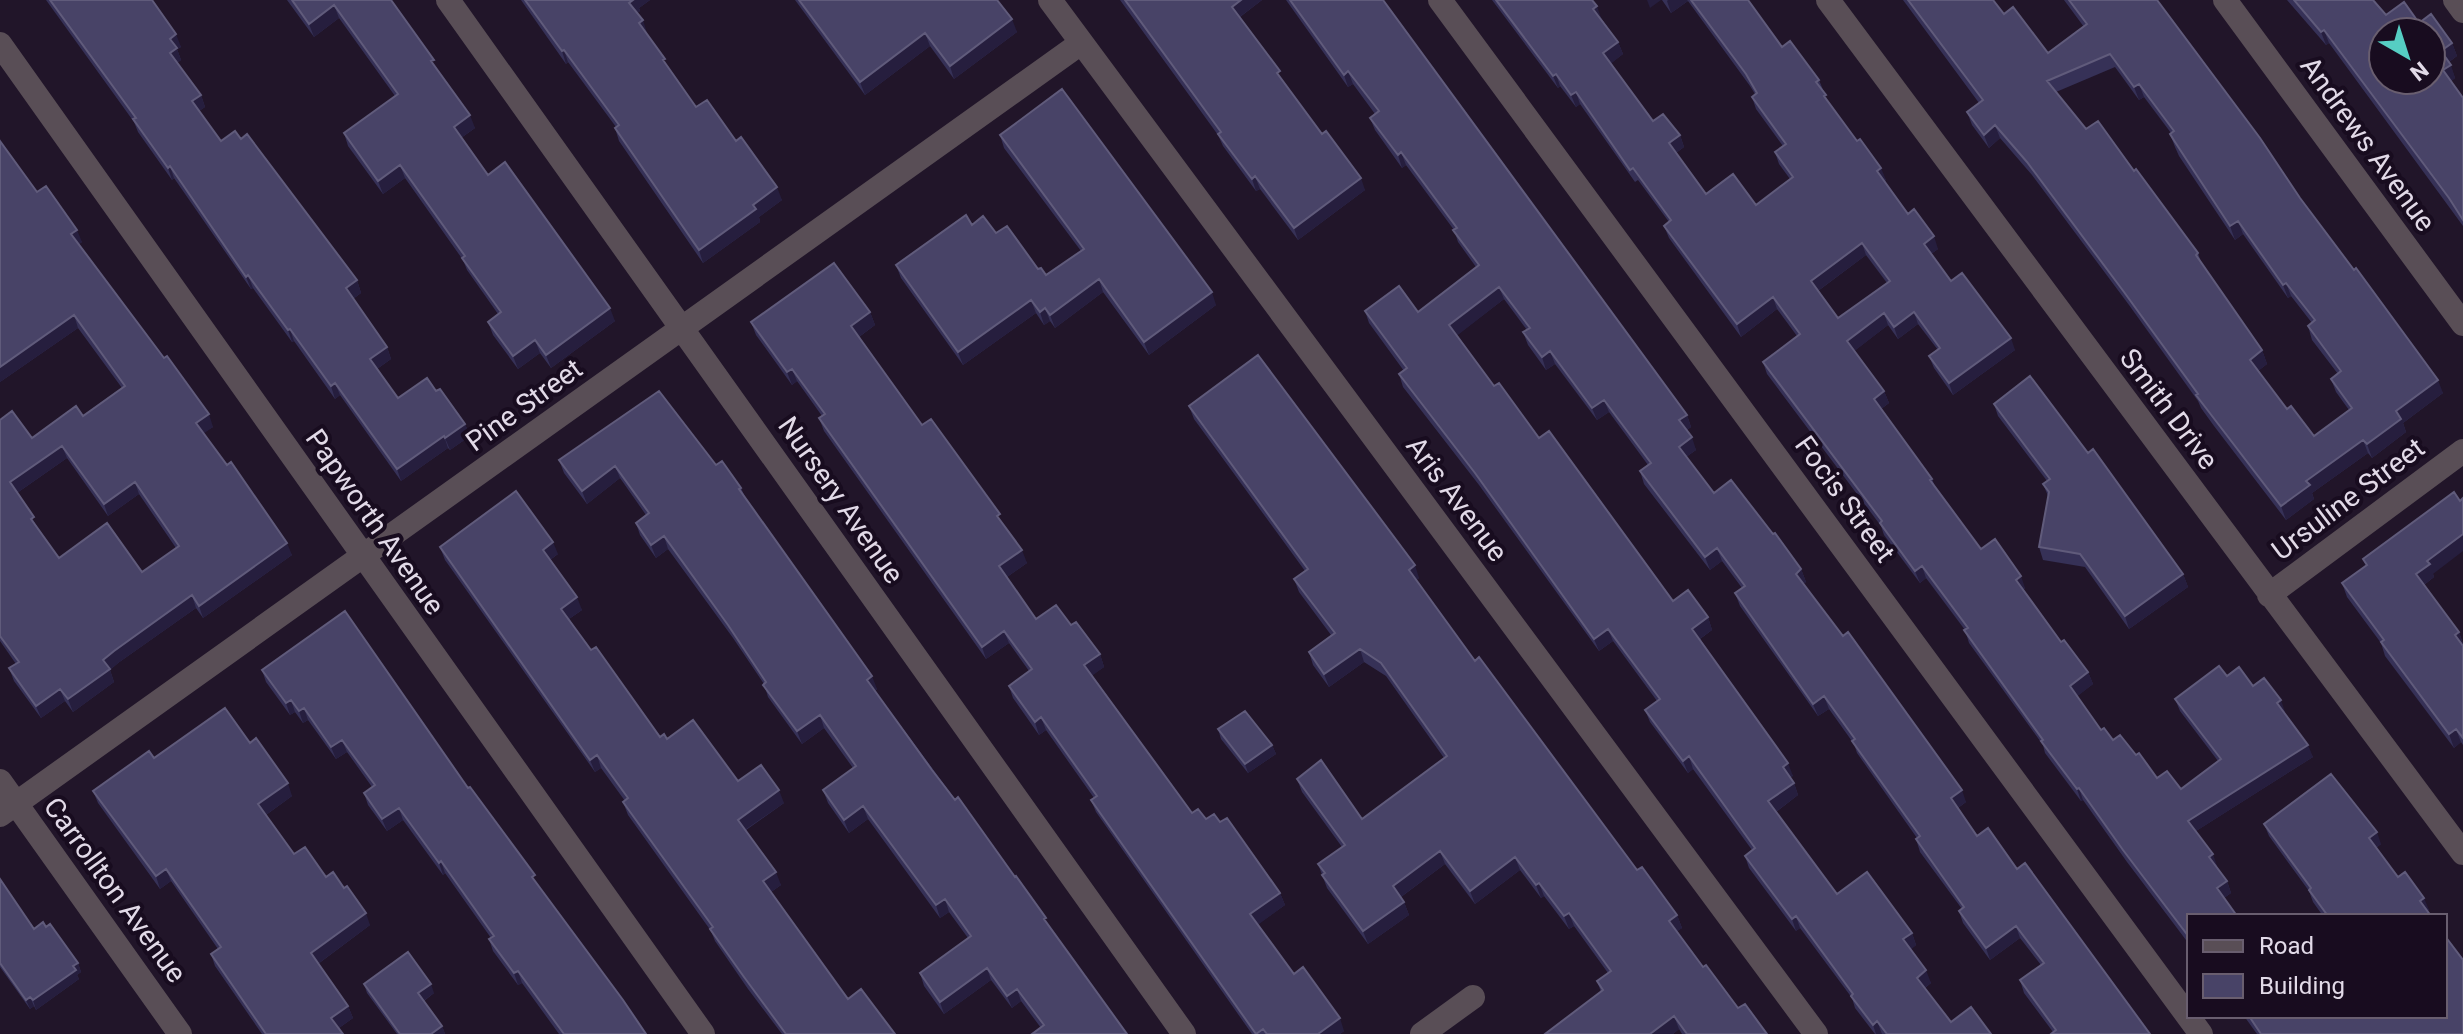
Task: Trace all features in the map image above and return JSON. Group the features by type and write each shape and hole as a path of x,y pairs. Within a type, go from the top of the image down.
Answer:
{"street":[{"name":"Nursery Avenue","path":"448,0 1184,1034"},
{"name":"Aris Avenue","path":"1050,0 1816,1034"},
{"name":"Focis Street","path":"1440,0 2187,1015"},
{"name":"Smith Drive","path":"1828,0 2463,853"},
{"name":"Andrews Avenue","path":"2225,0 2463,324"},
{"path":"2455,0 2463,11"},
{"name":"Pine Street","path":"8,809 1081,43"},
{"name":"Papworth Avenue","path":"0,44 703,1034"},
{"name":"Ursuline Street","path":"2269,595 2463,451"},
{"name":"Carrollton Avenue","path":"0,781 8,809 180,1034"},
{"path":"1422,1034 1473,997"}],"building":[{"path":"50,0 152,0 176,34 170,39 177,48 170,53 201,95 192,101 221,141 235,131 241,139 247,134 357,280 346,288 387,347 370,359 398,398 427,378 436,391 440,389 465,424 397,469 335,383 331,386 248,275 246,277"},
{"path":"292,0 391,0 470,115 454,127 488,175 505,162 610,308 546,355 535,340 513,356 488,322 501,312 400,165 378,181 344,133 398,94 334,5 309,24"},
{"path":"525,0 633,0 629,3 643,20 639,23 696,107 707,100 736,141 741,137 777,187 753,205 756,209 699,250 615,128 619,125"},
{"path":"799,0 997,0 1012,19 950,66 925,33 860,82"},
{"path":"1125,0 1241,0 1232,7 1322,134 1326,131 1361,178 1294,228 1218,134 1221,132"},
{"path":"1290,0 1383,0 1687,415 1679,420 1692,437 1679,447 1714,493 1731,480 1775,533 1801,569 1796,574 1843,636 1848,632 1962,790 1951,798 1977,836 1988,828 2017,869 2025,863 2150,1034 2051,1034 2056,1030 2020,980 2044,963 2016,926 1986,948 1959,911 1964,907 1916,839 1920,836 1852,741 1855,739 1824,696 1813,704 1735,593 1745,586 1717,548 1705,557 1640,471 1651,463 1604,400 1592,408 1550,351 1542,357 1523,332 1530,328 1499,287 1449,325 1494,386 1499,383 1539,438 1549,431 1673,601 1688,590 1708,617 1692,629 1788,763 1783,767 1794,783 1768,801 1837,894 1867,872 1912,933 1903,939 1926,970 1917,978 1951,1022 1971,1007 1991,1034 1887,1034 1877,1021 1873,1025 1796,916 1792,919 1745,856 1755,848 1689,756 1683,761 1645,710 1660,699 1608,629 1594,639 1475,473 1399,374 1407,368 1365,311 1399,286 1418,312 1479,265 1453,230 1457,228 1401,152 1398,155 1370,118 1379,111 1348,71 1344,75"},
{"path":"1496,0 1592,0 1597,6 1593,9 1618,42 1603,53 1653,121 1663,114 1680,135 1669,143 1706,194 1733,174 1756,205 1793,177 1775,152 1786,144 1752,97 1757,93 1746,74 1691,0 1748,0 1782,47 1790,41 1819,80 1816,82 1824,96 1881,168 1877,171 1908,214 1914,209 1934,236 1924,244 1951,281 1962,273 2011,338 1949,383 1929,356 1940,348 1914,312 1894,327 1884,313 1847,341 1884,391 1874,399 1930,480 1981,549 1995,539 2021,576 2016,580 2061,642 2064,640 2088,672 2070,686 2101,730 2104,728 2113,740 2120,735 2136,755 2139,753 2157,778 2167,771 2181,789 2221,759 2175,699 2219,666 2227,676 2239,667 2253,686 2264,678 2281,700 2277,703 2308,745 2188,821 2213,854 2209,857 2227,881 2217,888 2236,914 2187,914 2187,934 2041,741 1964,630 1968,628 1922,566 1915,571 1880,523 1882,521 1763,362 1800,334 1773,297 1737,324 1664,226 1671,220 1633,168 1630,170 1576,92 1571,95 1556,74 1553,76","holes":["1862,243 1890,281 1838,318 1811,281"]},
{"path":"1908,0 1993,0 2004,14 2013,7 2048,53 2087,24 2069,0 2157,0 2260,138 2300,198 2438,380 2396,411 2401,419 2367,444 2363,440 2306,481 2310,485 2281,506 2196,395 2027,162 1995,125 1984,135 1967,112 1983,100","holes":["2110,54 2134,87 2139,84 2174,131 2170,134 2230,226 2238,221 2283,285 2286,283 2315,320 2308,326 2341,371 2331,379 2352,408 2314,436 2291,406 2287,409 2250,360 2262,350 2196,255 2198,253 2136,169 2134,171 2098,121 2086,129 2047,81"]},
{"path":"2294,0 2373,0 2386,15 2404,2 2414,16 2367,16 2367,88 2324,30 2321,32"},
{"path":"2447,76 2463,98 2463,220 2373,96 2447,96"},
{"path":"1062,89 1212,292 1144,342 1099,279 1050,315 1045,308 1040,312 1031,300 958,352 896,265 966,215 972,225 983,216 996,233 1007,226 1038,269 1041,268 1046,275 1084,249 1000,135"},
{"path":"0,141 37,192 46,186 77,230 71,234 209,414 196,423 227,465 231,462 287,543 199,606 192,595 103,660 110,669 68,699 60,689 36,706 9,668 19,662 0,636 0,420 12,411 32,438 76,406 83,416 125,386 74,315 0,367","holes":["62,446 104,504 135,482 179,546 142,572 107,523 59,558 10,482"]},
{"path":"834,263 870,312 851,326 922,425 931,419 1000,514 997,516 1022,550 999,566 1036,619 1056,605 1071,625 1076,622 1100,654 1084,665 1192,813 1198,809 1206,819 1214,814 1220,822 1227,818 1280,893 1250,914 1294,974 1303,967 1340,1018 1318,1034 1267,1034 1263,1029 1256,1034 1091,800 1097,796 1041,717 1035,722 1009,686 1032,669 1004,631 982,647 819,418 825,414 792,369 787,372 751,322"},
{"path":"1258,355 1415,565 1409,570 1475,661 1479,657 1637,870 1642,867 1677,915 1669,921 1703,967 1706,965 1738,1008 1745,1004 1767,1034 1687,1034 1674,1016 1650,1034 1545,1034 1603,990 1597,981 1611,971 1569,913 1564,916 1515,857 1470,891 1440,851 1393,886 1404,902 1363,931 1322,875 1325,873 1318,864 1345,845 1297,779 1321,760 1362,819 1447,756 1381,663 1360,649 1324,674 1309,652 1335,633 1294,579 1308,569 1189,406"},
{"path":"2030,376 2088,453 2093,449 2183,574 2125,616 2080,554 2039,547 2049,492 2043,484 2050,479 1994,404"},
{"path":"659,391 716,465 722,461 872,676 867,680 955,800 958,797 1127,1034 1032,1034 1044,1025 1017,989 1007,996 987,968 940,1002 920,973 971,936 945,899 936,905 863,806 844,820 823,790 856,766 820,715 797,731 763,685 766,682 728,625 664,536 651,545 636,523 649,513 615,466 582,491 559,460"},
{"path":"516,491 553,542 543,550 577,597 561,609 591,650 596,647 660,737 664,734 667,739 693,720 738,781 761,765 779,790 738,820 776,872 763,881 848,999 861,989 895,1034 786,1034 623,802 628,798 597,755 590,760 440,547"},
{"path":"2454,492 2460,501 2463,498 2463,534 2427,561 2430,564 2416,574 2459,632 2455,635 2463,646 2463,738 2456,729 2449,734 2342,583 2367,565 2363,559"},
{"path":"345,611 468,788 535,875 532,877 646,1034 564,1034 518,971 514,973 489,939 494,936 399,808 382,819 364,793 375,785 342,740 331,747 304,708 299,711 291,700 286,703 262,670"},
{"path":"225,708 250,743 256,738 288,783 258,804 294,854 305,847 326,877 333,872 366,913 311,953 348,1006 331,1018 343,1034 266,1034 211,954 221,947 166,869 156,876 93,791 149,751 154,758"},
{"path":"1245,711 1272,745 1245,764 1218,729"},
{"path":"2331,774 2377,832 2369,838 2398,877 2405,872 2424,898 2420,901 2430,914 2327,914 2264,824"},
{"path":"0,879 34,929 43,922 46,927 50,924 78,963 73,966 76,970 33,1000 30,997 26,1000 0,963"},
{"path":"2447,939 2463,960 2463,1034 2261,1034 2250,1018 2447,1018"},
{"path":"408,952 431,984 418,993 442,1026 431,1034 400,1034 364,984"}]}
